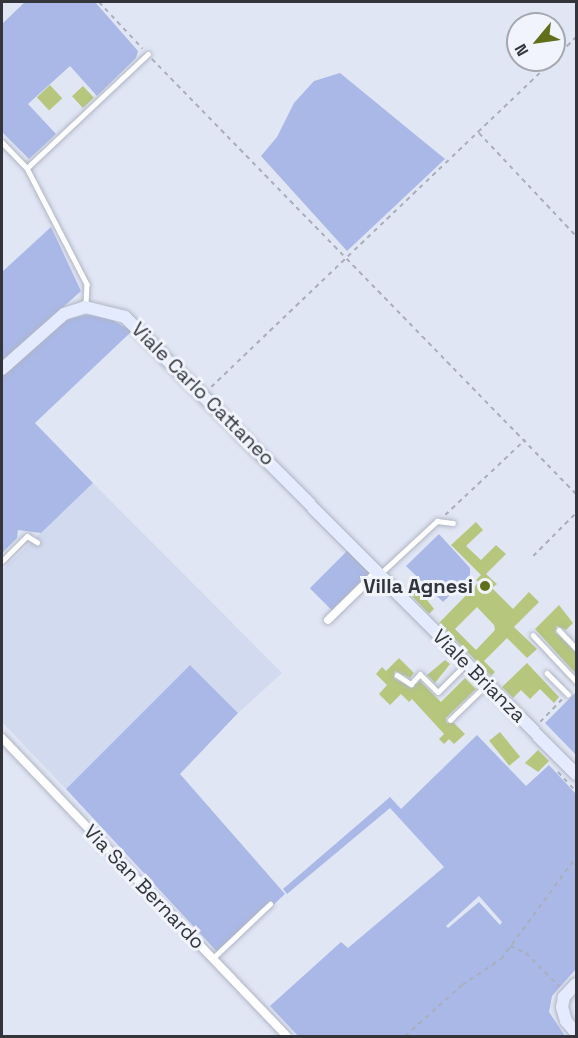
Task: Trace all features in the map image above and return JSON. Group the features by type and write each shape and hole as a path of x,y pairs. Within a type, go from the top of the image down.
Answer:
{"street":[{"path":"2,369 64,314 85,308"},
{"name":"Viale Carlo Cattaneo","path":"85,308 126,317 380,574"},
{"path":"328,620 380,574"},
{"name":"Viale Brianza","path":"380,574 486,685 576,774"},
{"name":"Via San Bernardo","path":"2,738 287,1036"},
{"path":"576,984 564,998 562,1007 566,1021 576,1033"}],"lane":[{"path":"27,168 148,54"},
{"path":"2,142 27,168 87,284 85,308"},
{"path":"380,574 437,521 453,523"},
{"path":"2,561 27,536 37,542"},
{"path":"559,630 576,648"},
{"path":"533,635 576,681"},
{"path":"397,675 411,684 420,674 438,692 466,664"},
{"path":"547,673 568,694"},
{"path":"450,720 486,685"},
{"path":"212,959 270,904"}],"path":[{"path":"99,2 340,254 347,257 576,494"},
{"path":"204,394 542,72"},
{"path":"478,133 576,236"},
{"path":"437,521 525,440"},
{"path":"532,556 576,513"},
{"path":"539,721 568,694"},
{"path":"405,1036 462,986 485,973 509,946 576,857"},
{"path":"509,946 526,953 560,989"}],"shaded area":[{"path":"25,2 95,2 138,51 136,58 97,96 70,66 28,104 56,134 29,159 2,132 2,24"},
{"path":"340,73 445,159 347,251 261,156 277,137 294,103 314,81"},
{"path":"51,227 81,291 2,362 2,272"},
{"path":"86,315 105,316 132,331 35,423 93,483 41,533 18,530 17,538 2,553 2,376 66,319"},
{"path":"93,483 282,673 238,713 190,665 66,789 2,722 2,570"},
{"path":"439,534 470,568 470,575 443,602 406,566"},
{"path":"348,550 371,573 333,612 310,588"},
{"path":"190,665 238,713 180,774 285,894 220,955 66,789"},
{"path":"576,692 576,755 545,723"},
{"path":"477,735 526,786 549,765 576,794 576,969 552,996 549,1012 565,1036 298,1036 270,1006 341,942 348,948 444,867 390,808 287,894 283,889 390,797 401,809","holes":["479,896 502,922 500,925 479,902 448,928 446,926"]}],"building":[{"path":"50,85 62,98 49,110 37,97"},
{"path":"83,86 94,98 83,108 72,96"},
{"path":"476,522 483,530 466,546 481,560 496,545 506,554 486,574 497,584 492,588 513,609 529,592 539,602 514,627 537,649 527,658 507,638 484,661 495,672 491,676 439,623 479,582 476,580 481,575 451,545","holes":["477,607 494,625 495,630 476,650 455,629"]},
{"path":"417,587 434,609 429,614 410,594"},
{"path":"559,605 573,623 566,630 557,626 555,632 576,652 576,674 535,629"},
{"path":"399,658 414,673 410,678 395,671 394,678 411,688 420,681 441,702 465,678 476,689 446,718 447,723 454,723 465,734 454,744 449,739 444,744 439,739 444,734 412,699 409,702 401,694 390,705 379,694 387,685 376,674 382,667 386,671"},
{"path":"445,660 450,664 435,683 427,675"},
{"path":"527,663 559,697 554,703 540,689 530,699 521,690 513,698 502,687"},
{"path":"500,732 520,757 509,766 489,741"},
{"path":"538,750 549,761 538,772 525,763"}],"place":[{"name":"Villa Agnesi","path":"485,586"}]}
